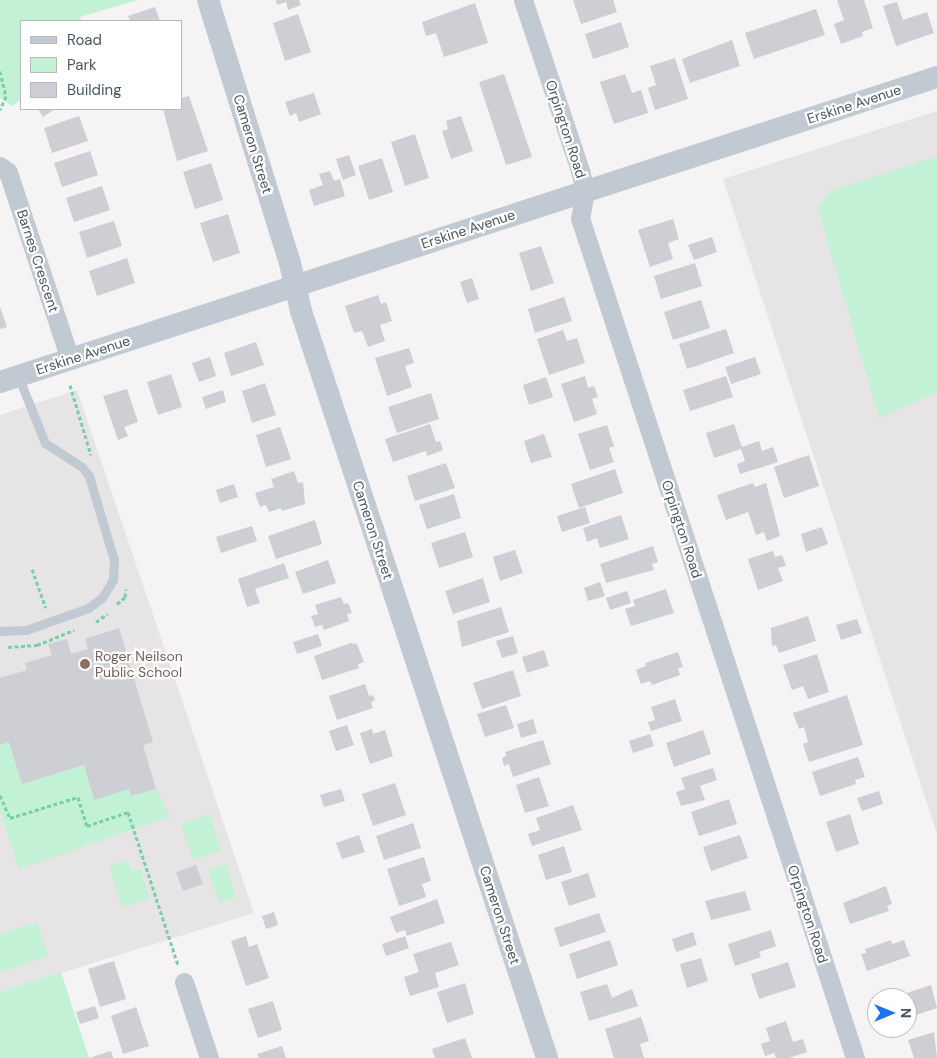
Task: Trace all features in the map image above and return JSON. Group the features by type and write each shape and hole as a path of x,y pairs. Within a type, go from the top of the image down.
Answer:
{"street":[{"name":"Cameron Street","path":"208,0 295,284 300,311 547,1058"},
{"name":"Orpington Road","path":"523,0 585,191 580,218 856,1058"},
{"name":"Erskine Avenue","path":"9,379 295,284 937,77"},
{"name":"Barnes Crescent","path":"0,166 8,172 70,359"},
{"path":"184,982 209,1058"}],"lane":[{"path":"0,631 13,633 88,608 102,598 113,580 114,560 89,476 82,467 45,443 9,379"}],"path":[{"path":"0,71 6,96 0,110"},
{"path":"70,385 93,460"},
{"path":"32,569 56,638"},
{"path":"92,623 101,620 125,597 127,578"},
{"path":"0,646 37,645 83,627"},
{"path":"0,795 10,818 78,797 86,826 128,812 184,982"}],"shaded area":[{"path":"937,111 937,834 723,179"},
{"name":"Roger Neilson Public School","path":"77,390 254,913 0,992 0,415"}],"green space":[{"path":"0,0 138,0 80,17 81,20 20,20 20,100 13,106 0,98"},
{"path":"937,156 937,392 879,418 818,208 830,191"},
{"path":"9,742 22,784 84,765 94,800 129,789 132,796 156,789 170,817 19,869 0,810 0,745"},
{"path":"210,814 221,851 193,860 181,824"},
{"path":"128,860 131,871 140,869 150,899 122,907 109,866"},
{"path":"226,864 236,898 219,902 208,870"},
{"path":"37,922 48,956 0,972 0,934"},
{"path":"61,972 89,1058 0,1058 0,992"}],"building":[{"path":"276,0 299,0 301,5 288,10 286,2 277,5"},
{"path":"573,0 613,0 617,12 581,24"},
{"path":"837,0 864,0 873,28 862,32 863,36 841,44 834,24 844,20"},
{"path":"897,2 903,20 927,12 934,33 896,46 883,6"},
{"path":"475,3 488,43 444,57 436,33 426,36 422,22"},
{"path":"155,7 160,20 130,20 128,16"},
{"path":"816,9 825,35 754,59 745,33"},
{"path":"298,14 311,52 285,61 273,23"},
{"path":"621,22 629,47 593,59 585,34"},
{"path":"732,40 740,66 690,83 682,59"},
{"path":"675,58 688,99 655,110 648,88 656,85 650,66"},
{"path":"504,74 532,157 506,165 479,82"},
{"path":"625,74 632,93 641,90 648,113 614,124 600,82"},
{"path":"314,93 321,114 299,122 296,113 290,116 285,102"},
{"path":"189,96 208,151 177,161 163,110 182,110 182,98"},
{"path":"39,110 54,110 43,117"},
{"path":"79,116 88,141 52,153 44,128"},
{"path":"461,116 473,151 451,159 442,131 448,129 446,121"},
{"path":"415,134 429,178 405,186 391,142"},
{"path":"90,151 98,175 62,187 54,163"},
{"path":"349,155 356,175 343,180 336,159"},
{"path":"382,158 393,192 369,200 358,166"},
{"path":"211,163 223,200 195,209 183,172"},
{"path":"330,171 334,181 340,179 345,196 314,206 309,190 323,185 319,174"},
{"path":"102,186 110,210 74,222 66,198"},
{"path":"228,214 240,253 213,262 200,223"},
{"path":"673,219 679,239 668,243 673,259 650,267 638,230"},
{"path":"114,221 122,246 87,258 79,232"},
{"path":"712,237 717,252 694,260 688,245"},
{"path":"541,246 554,283 531,291 519,253"},
{"path":"127,258 135,283 97,296 89,271"},
{"path":"695,263 702,286 661,299 654,276"},
{"path":"472,278 479,299 467,303 460,282"},
{"path":"378,295 381,304 386,302 392,321 380,325 385,341 368,347 362,331 354,333 345,306"},
{"path":"564,297 572,321 535,333 528,309"},
{"path":"701,300 710,328 673,340 664,312"},
{"path":"0,307 7,327 0,329"},
{"path":"726,329 734,353 687,369 679,344"},
{"path":"563,330 567,341 577,338 585,363 549,375 537,339"},
{"path":"256,342 264,365 231,376 224,353"},
{"path":"409,348 414,363 405,366 412,387 387,396 375,358"},
{"path":"210,357 216,376 199,382 192,363"},
{"path":"755,357 761,374 731,384 725,367"},
{"path":"171,374 182,407 158,415 147,382"},
{"path":"585,376 588,388 594,386 598,397 592,399 597,414 574,422 561,384"},
{"path":"726,376 733,397 690,411 683,390"},
{"path":"546,377 553,397 529,405 523,385"},
{"path":"265,383 276,415 252,423 242,391"},
{"path":"127,389 138,422 124,427 128,436 118,440 103,396"},
{"path":"223,390 226,402 206,409 202,397"},
{"path":"431,393 439,419 397,433 388,407"},
{"path":"430,424 436,442 440,441 443,450 427,456 426,451 393,462 385,439"},
{"path":"734,424 742,447 759,441 762,451 773,447 778,462 740,474 737,464 745,461 741,449 714,458 706,433"},
{"path":"607,425 614,446 609,448 614,462 590,470 578,434"},
{"path":"280,427 291,459 266,467 256,435"},
{"path":"544,434 552,457 531,463 524,441"},
{"path":"809,455 819,486 784,498 774,467"},
{"path":"446,463 455,488 415,501 407,476"},
{"path":"615,469 623,493 579,508 571,484"},
{"path":"294,471 298,483 303,482 305,504 282,511 281,508 269,512 266,505 260,507 255,493 274,487 271,479"},
{"path":"753,483 755,487 766,483 780,536 767,541 764,532 756,535 748,512 726,520 717,495"},
{"path":"234,484 238,497 220,503 216,490"},
{"path":"454,494 461,518 427,529 419,505"},
{"path":"585,507 590,523 562,532 557,516"},
{"path":"621,515 629,539 600,548 597,538 587,542 583,528"},
{"path":"315,520 322,544 276,559 268,536"},
{"path":"252,526 257,541 221,553 216,537"},
{"path":"822,527 828,544 806,552 801,534"},
{"path":"465,532 473,557 439,568 431,543"},
{"path":"653,546 658,562 652,564 654,570 606,583 600,564"},
{"path":"515,550 523,573 500,581 493,557"},
{"path":"773,551 775,557 782,555 786,566 778,568 783,581 758,590 748,559"},
{"path":"328,560 336,583 303,594 295,572"},
{"path":"284,563 289,578 255,589 260,603 247,607 238,579"},
{"path":"483,578 490,602 453,614 445,591"},
{"path":"600,582 605,596 588,601 584,588"},
{"path":"666,589 674,613 631,626 625,609 635,606 633,600"},
{"path":"627,591 631,603 610,610 606,598"},
{"path":"341,597 344,604 348,603 352,613 347,614 349,621 324,630 322,625 315,627 311,616 318,614 315,605"},
{"path":"501,607 509,632 462,647 457,621"},
{"path":"808,616 816,641 779,653 776,645 772,646 771,628"},
{"path":"857,619 862,633 841,640 836,625"},
{"path":"119,628 153,742 143,745 156,789 131,796 129,789 94,800 84,765 22,784 9,742 0,745 0,678 27,670 25,663 52,655 48,644 67,639 71,654 88,649 85,639"},
{"path":"318,634 322,646 297,654 293,642"},
{"path":"513,636 518,653 502,658 496,641"},
{"path":"351,643 357,644 364,662 358,664 359,668 322,680 314,656"},
{"path":"544,650 549,666 527,673 522,657"},
{"path":"678,652 683,667 678,668 680,675 652,685 650,681 641,684 636,670 646,666 645,663"},
{"path":"817,654 829,692 808,699 803,686 792,690 783,665"},
{"path":"513,670 521,696 482,709 473,683"},
{"path":"365,684 369,696 373,695 375,700 371,702 373,708 337,720 329,696"},
{"path":"847,695 863,745 809,762 803,744 808,742 804,727 799,729 793,713"},
{"path":"675,699 682,721 651,731 648,722 655,720 651,707"},
{"path":"506,705 514,728 485,737 477,714"},
{"path":"533,719 537,733 521,738 517,724"},
{"path":"347,725 354,745 336,751 329,731"},
{"path":"372,729 373,734 385,730 393,756 370,764 360,733"},
{"path":"703,730 711,754 674,767 666,743"},
{"path":"650,734 654,746 633,753 629,741"},
{"path":"543,740 551,764 513,777 509,764 504,766 502,758 506,756 505,752"},
{"path":"858,757 865,777 855,780 856,784 820,796 812,772"},
{"path":"713,768 717,780 700,786 705,800 681,806 676,792 685,789 681,778"},
{"path":"539,777 549,806 525,813 516,785"},
{"path":"395,783 406,815 373,826 362,794"},
{"path":"341,789 345,801 324,807 320,795"},
{"path":"879,791 883,804 862,811 857,798"},
{"path":"729,799 737,824 699,836 691,812"},
{"path":"573,805 582,830 532,846 528,834 540,830 536,818"},
{"path":"850,814 859,844 836,852 826,822"},
{"path":"413,823 421,848 384,860 376,836"},
{"path":"359,835 365,852 342,859 336,843"},
{"path":"740,835 748,858 711,871 703,847"},
{"path":"564,846 572,872 546,880 538,855"},
{"path":"424,857 431,881 422,884 426,897 399,906 387,869"},
{"path":"196,865 203,884 183,891 176,872"},
{"path":"588,873 596,897 569,906 561,882"},
{"path":"886,886 892,904 887,906 889,911 850,924 843,903"},
{"path":"745,891 751,910 711,920 705,901"},
{"path":"437,899 445,923 407,936 405,930 396,933 390,917"},
{"path":"274,912 278,925 266,929 262,916"},
{"path":"599,913 606,932 560,947 554,928"},
{"path":"771,930 776,946 759,952 761,957 735,966 728,944"},
{"path":"693,932 697,945 676,952 672,939"},
{"path":"246,936 249,947 257,944 269,978 246,986 231,941"},
{"path":"405,936 409,948 386,956 382,944"},
{"path":"610,940 618,965 577,979 569,954"},
{"path":"891,940 892,944 904,940 910,956 867,971 861,954 866,953 865,949"},
{"path":"451,942 459,965 435,973 439,987 410,996 404,977 419,972 413,954"},
{"path":"701,958 708,981 687,988 680,964"},
{"path":"114,961 126,999 100,1007 88,969"},
{"path":"788,962 796,987 759,999 751,974"},
{"path":"465,983 474,1014 447,1023 437,992"},
{"path":"607,984 612,998 632,989 638,1006 589,1021 580,992"},
{"path":"931,985 937,1008 917,1015 917,990"},
{"path":"273,1001 282,1030 258,1038 248,1009"},
{"path":"95,1006 99,1018 80,1024 76,1012"},
{"path":"136,1007 149,1046 123,1054 111,1016"},
{"path":"641,1017 649,1041 640,1044 644,1058 614,1058 605,1029"},
{"path":"786,1021 793,1042 803,1039 807,1052 789,1058 776,1058 774,1053 765,1056 761,1044 770,1041 766,1028"},
{"path":"934,1032 937,1058 914,1058 908,1040"},
{"path":"465,1038 472,1058 435,1058 432,1049"},
{"path":"282,1046 286,1058 259,1058 257,1054"},
{"path":"111,1051 113,1058 89,1058"}],"place":[{"name":"Roger Neilson Public School","path":"85,664"}]}
